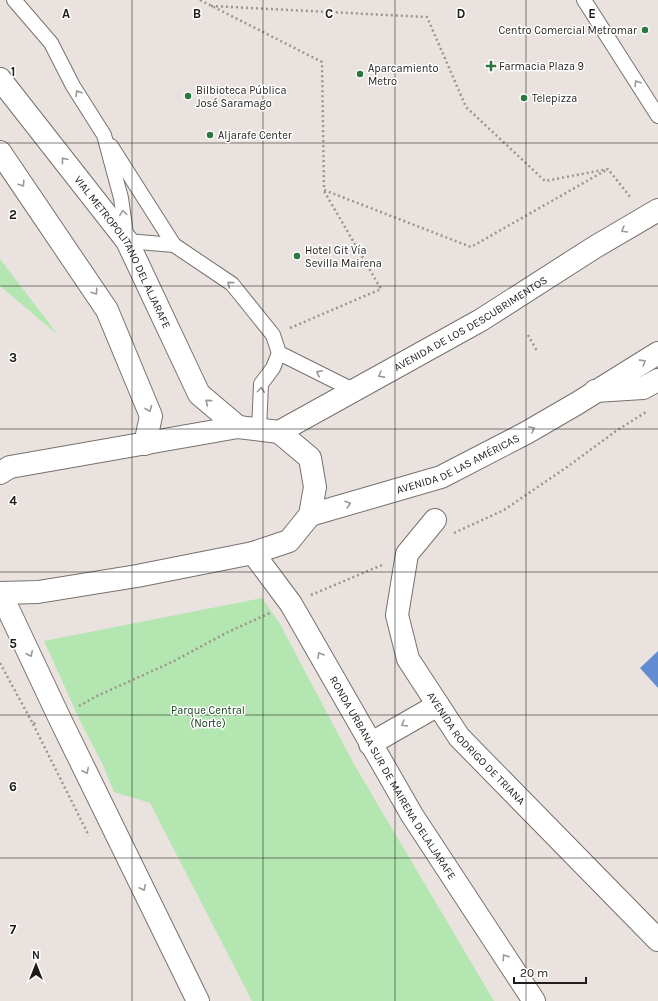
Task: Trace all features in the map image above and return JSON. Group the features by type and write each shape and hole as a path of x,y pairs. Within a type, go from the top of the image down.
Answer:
{"street":[{"name":"VIAL METROPOLITANO DEL ALJARAFE","path":"0,79 127,241 199,394 310,458 314,487 310,515"},
{"path":"0,152 107,310 152,416 145,444"},
{"name":"AVENIDA DE LOS DESCUBRIMENTOS","path":"0,473 10,467 145,444 258,429 353,390 481,320 595,247 658,210"},
{"name":"AVENIDA DE LAS AMÉRICAS","path":"310,515 441,477 526,433 658,353"},
{"path":"595,391 642,388 658,380"},
{"path":"198,1001 0,594 38,592 138,576 253,553 289,541 310,515"},
{"path":"407,554 442,528"},
{"name":"RONDA URBANA SUR DE MAIRENA DELALJARAFE","path":"253,553 291,604 412,815 534,1001"},
{"name":"AVENIDA RODRIGO DE TRIANA","path":"407,554 397,615 408,659 459,738 658,940"},
{"path":"370,744 438,705"}],"lane":[{"path":"14,0 51,43 73,86 174,245 232,284 273,335 279,353 273,368 261,384 258,429"},
{"path":"584,0 658,116"},
{"path":"104,135 121,198 127,241 174,245"},
{"path":"279,353 353,390"}],"path":[{"path":"200,0 209,6 322,62 324,190 381,289 273,335"},
{"path":"209,6 427,17 466,107 545,181 608,169"},
{"path":"324,190 471,247 608,169"},
{"path":"608,169 633,200"},
{"path":"528,335 538,351"},
{"path":"442,528 504,510 616,431 652,408"},
{"path":"172,662 228,632 407,554"}],"green space":[{"path":"0,259 58,335 0,286"},
{"name":"Parque Central (Norte)","path":"262,598 280,624 355,766 494,1001 252,1001 150,803 114,792 102,763 83,727 44,641"}],"water":[{"path":"658,651 658,688 640,668"}],"place":[{"name":"Centro Comercial Metromar","path":"645,30"},
{"name":"Farmacia Plaza 9","path":"491,66"},
{"name":"Aparcamiento Metro","path":"360,74"},
{"name":"Bilbioteca Pública José Saramago","path":"188,96"},
{"name":"Telepizza","path":"524,98"},
{"name":"Aljarafe Center","path":"210,135"},
{"name":"Hotel Git Vía Sevilla Mairena","path":"297,256"}]}
